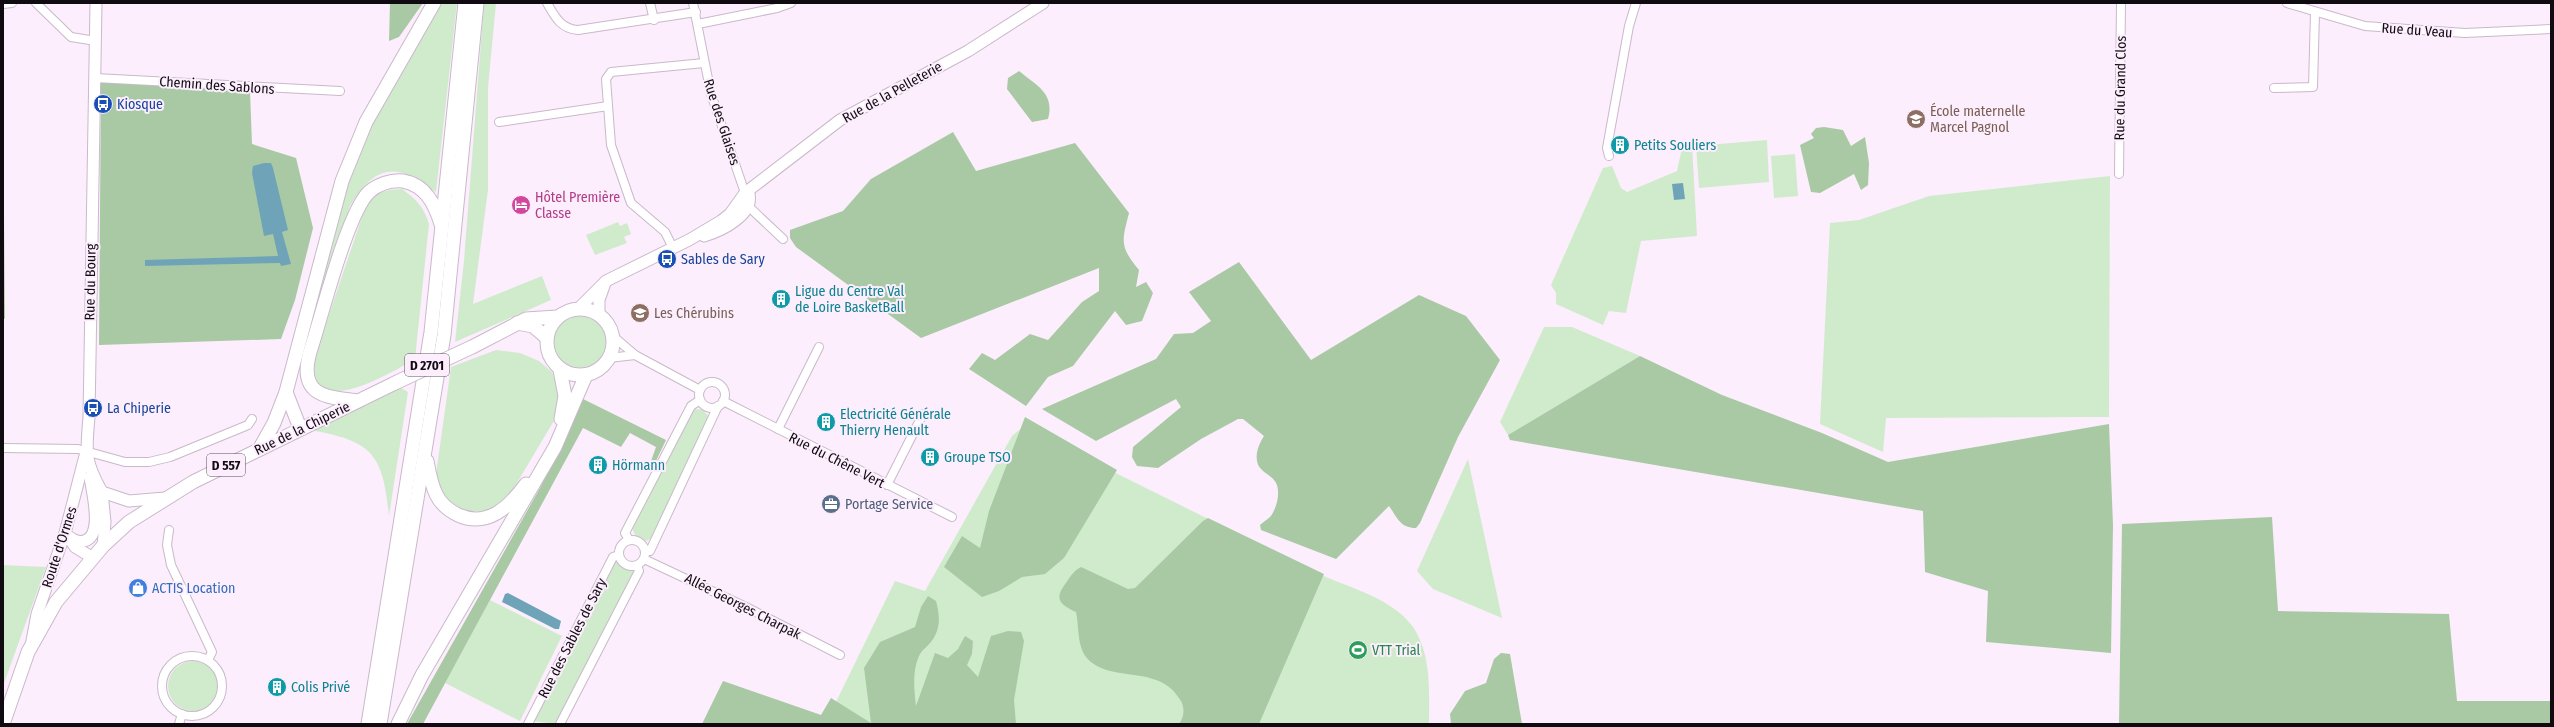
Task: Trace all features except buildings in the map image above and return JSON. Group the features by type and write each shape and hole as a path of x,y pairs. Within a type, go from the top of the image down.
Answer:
{"main road":[{"name":"Rue du Bourg","path":"96,3 89,417 86,451 89,470 102,492"},
{"path":"260,448 274,423 286,392 342,181 366,122 434,3"},
{"name":"D 2701","path":"368,724 425,374 443,228 465,3"},
{"name":"D 2701","path":"380,724 425,455 449,299 477,3"},
{"name":"Rue de la Pelleterie","path":"578,309 606,281 689,240 730,214 747,192 840,120 968,51 1043,3"},
{"path":"358,401 322,396 310,384 306,375 310,352 353,218 369,192 382,184 394,181 404,182 415,186 429,196 443,228"},
{"path":"747,192 747,205"},
{"name":"Rue de la Pelleterie","path":"689,240 707,235 731,224 747,205"},
{"path":"599,315 600,295 606,281"},
{"path":"425,455 432,484 443,505 465,518 486,518 498,513 508,506 529,479 557,430 564,401 560,370 549,355 546,337 550,326 557,317 578,309 589,310 599,315 606,321 613,336 609,358 604,366 586,375 573,375 560,370"},
{"name":"D 557","path":"517,323 534,317 557,317"},
{"path":"517,323 533,326 546,337"},
{"name":"Rue de la Chiperie","path":"3,724 32,642 56,602 103,546 129,522 165,498 260,448 474,346 517,323"},
{"path":"398,724 422,675 558,442 586,375"},
{"path":"286,392 300,428"},
{"name":"Route d'Ormes","path":"32,642 37,614 67,536 86,451"},
{"path":"67,536 85,541 94,532 95,510 89,470"},
{"path":"103,546 105,522 102,492 129,501 165,498"},
{"path":"67,536 75,547 93,558"}],"street":[{"path":"3,4 12,3"},
{"path":"36,3 71,37 96,41"},
{"path":"547,3 560,24 568,30 588,29 654,20 696,12"},
{"path":"650,3 654,20"},
{"name":"Rue des Glaises","path":"693,3 711,94 747,192"},
{"path":"698,24 778,8 791,3"},
{"path":"1609,156 1607,148 1629,26 1636,3"},
{"name":"Rue du Grand Clos","path":"2119,174 2121,3"},
{"name":"Rue du Veau","path":"2287,3 2358,26 2420,31 2493,33 2551,29"},
{"path":"2274,88 2313,87 2315,12"},
{"path":"672,248 664,232 631,203 610,145 606,79 611,72 704,63"},
{"name":"Chemin des Sablons","path":"95,78 340,91"},
{"path":"499,122 608,106"},
{"path":"747,205 783,238"},
{"path":"613,336 635,355 700,390"},
{"path":"778,429 819,347"},
{"path":"609,358 635,355"},
{"path":"645,549 644,559 637,565 624,563 619,555 621,546 629,540 639,541 645,549 650,551 721,404 725,394 718,383 708,383 700,390 700,400 706,407 721,404"},
{"path":"629,540 625,533 691,406 700,400"},
{"name":"Rue du Chêne Vert","path":"721,404 778,429 886,485 952,517"},
{"path":"886,485 923,414"},
{"path":"3,448 86,451 125,462 149,462 170,457 198,446 248,425 252,419"},
{"path":"169,530 167,545 171,565 212,652 208,660"},
{"name":"Rue des Sables de Sary","path":"528,724 613,557 619,555"},
{"name":"Allée Georges Charpak","path":"644,559 744,606 840,655"},
{"name":"Rue des Sables de Sary","path":"560,724 639,571 637,565"},
{"path":"199,657 208,660 214,665 221,679 220,697 208,711 191,716 182,714 169,704 165,697 163,680 167,671 180,658 199,657"},
{"path":"179,724 182,714"}],"green space":[{"path":"390,3 423,3 399,37 389,41"},
{"path":"439,3 457,3 436,192 410,176 399,172 388,172 369,181 360,192 350,206 293,379 343,188 359,146"},
{"path":"484,3 496,3 488,88 488,190 473,304 542,276 551,300 455,342 464,261"},
{"path":"1019,71 1038,86 1047,96 1050,110 1048,119 1032,122 1007,89 1008,78"},
{"path":"101,81 250,92 252,144 296,158 313,228 295,300 281,339 99,345"},
{"path":"3,109 5,319 3,318"},
{"path":"1824,127 1843,130 1851,146 1865,137 1869,163 1868,185 1861,190 1854,174 1820,193 1811,192 1800,145 1814,138 1811,134 1816,128"},
{"path":"953,132 976,171 1075,143 1129,213 1124,243 1128,255 1139,270 1136,287 1146,282 1153,293 1142,321 1126,325 1115,311 1073,366 1048,377 1026,406 969,369 982,353 995,360 1030,334 1048,340 1082,302 1099,291 1099,268 921,338 796,247 790,238 790,230 843,211 871,179"},
{"path":"1767,140 1769,182 1699,188 1696,146"},
{"path":"1692,144 1697,236 1641,241 1626,313 1609,311 1603,325 1556,304 1556,293 1551,285 1603,168 1612,166 1621,188 1627,192 1677,171 1682,148"},
{"path":"1795,154 1798,196 1774,198 1771,156"},
{"path":"2110,176 2109,417 1886,418 1883,452 1820,424 1830,223 1859,220 1929,196"},
{"path":"402,189 419,204 425,213 429,224 415,359 376,380 360,386 343,391 329,391 318,386 311,374 311,370 364,211 379,193 388,190"},
{"path":"618,222 620,226 627,223 631,234 624,237 627,243 595,255 586,235"},
{"path":"1239,262 1311,360 1419,295 1466,316 1500,360 1458,437 1420,523 1416,528 1411,528 1403,524 1389,506 1336,559 1261,530 1260,525 1270,517 1275,509 1278,498 1278,488 1274,480 1262,470 1257,462 1258,448 1264,436 1243,419 1238,419 1201,439 1158,468 1137,466 1132,457 1133,447 1181,407 1176,399 1096,441 1042,409 1156,359 1174,334 1193,333 1211,321 1189,292"},
{"path":"580,315 591,318 600,323 605,332 608,343 605,354 600,363 591,368 580,371 569,368 560,363 555,354 552,343 555,332 560,323 569,318"},
{"path":"1544,327 1572,327 1640,356 1508,435 1500,422"},
{"path":"496,350 520,353 539,361 552,372 559,389 560,403 555,419 508,498 486,511 469,511 455,508 445,499 436,474 451,367"},
{"path":"1640,356 1722,395 1822,433 1888,462 2109,424 2113,525 2111,653 1986,642 1988,591 1925,572 1923,511 1510,440 1508,435"},
{"path":"401,388 408,392 389,516 383,478 378,464 370,454 361,445 348,439 310,430"},
{"path":"583,399 666,440 655,463 651,461 656,447 630,433 621,447 583,428 423,724 407,724 540,488"},
{"path":"692,410 703,410 710,418 654,536 647,541 636,537 632,528"},
{"path":"1025,417 1117,470 1064,558 1045,574 1022,577 999,591 982,597 944,567 962,536 980,548 989,511"},
{"path":"1023,427 1311,570 1366,593 1392,607 1404,616 1413,627 1424,649 1428,674 1429,724 871,724 836,702 895,581 925,591 1012,436"},
{"path":"1468,459 1502,618 1433,589 1417,571"},
{"path":"2272,517 2278,611 2449,614 2457,701 2551,701 2551,724 2119,724 2122,524"},
{"path":"1208,518 1324,574 1259,724 1179,724 1183,716 1183,707 1181,701 1172,689 1147,677 1107,670 1096,665 1086,657 1081,647 1076,612 1064,606 1060,599 1061,591 1064,586 1074,572 1081,567 1128,589 1135,588 1203,521"},
{"path":"615,559 622,568 637,571 556,724 532,721"},
{"path":"3,565 46,567 3,686"},
{"path":"928,596 936,601 939,622 937,632 917,660 914,686 916,706 935,653 948,658 958,649 965,636 973,641 972,654 967,665 978,677 991,636 1008,631 1021,632 1024,641 1014,700 1016,724 702,724 723,681 821,715 831,698 871,723 864,668 880,642 915,627 921,607"},
{"path":"490,600 562,636 520,721 445,683"},
{"path":"1501,653 1510,654 1522,724 1451,724 1450,714 1465,691 1486,683 1494,659"},
{"path":"193,661 207,665 214,672 218,686 214,700 207,707 193,711 179,707 172,700 168,686 172,672 179,665"}],"water":[{"path":"271,163 273,168 288,230 282,232 291,264 281,266 280,263 145,266 145,260 278,256 273,234 264,236 252,173 253,166"},
{"path":"1683,183 1685,199 1674,200 1672,184"},
{"path":"508,593 561,621 559,629 555,629 502,602 505,594"}],"place":[{"name":"Kiosque","path":"103,104"},
{"name":"École maternelle Marcel Pagnol","path":"1916,119"},
{"name":"Petits Souliers","path":"1620,145"},
{"name":"Hôtel Première Classe","path":"521,205"},
{"name":"Sables de Sary","path":"667,259"},
{"name":"Ligue du Centre Val de Loire BasketBall","path":"781,299"},
{"name":"Les Chérubins","path":"640,313"},
{"name":"La Chiperie","path":"93,408"},
{"name":"Electricité Générale Thierry Henault","path":"826,422"},
{"name":"Groupe TSO","path":"930,457"},
{"name":"Hörmann","path":"598,465"},
{"name":"Portage Service","path":"831,504"},
{"name":"ACTIS Location","path":"138,588"},
{"name":"VTT Trial","path":"1358,650"},
{"name":"Colis Privé","path":"277,687"}]}
